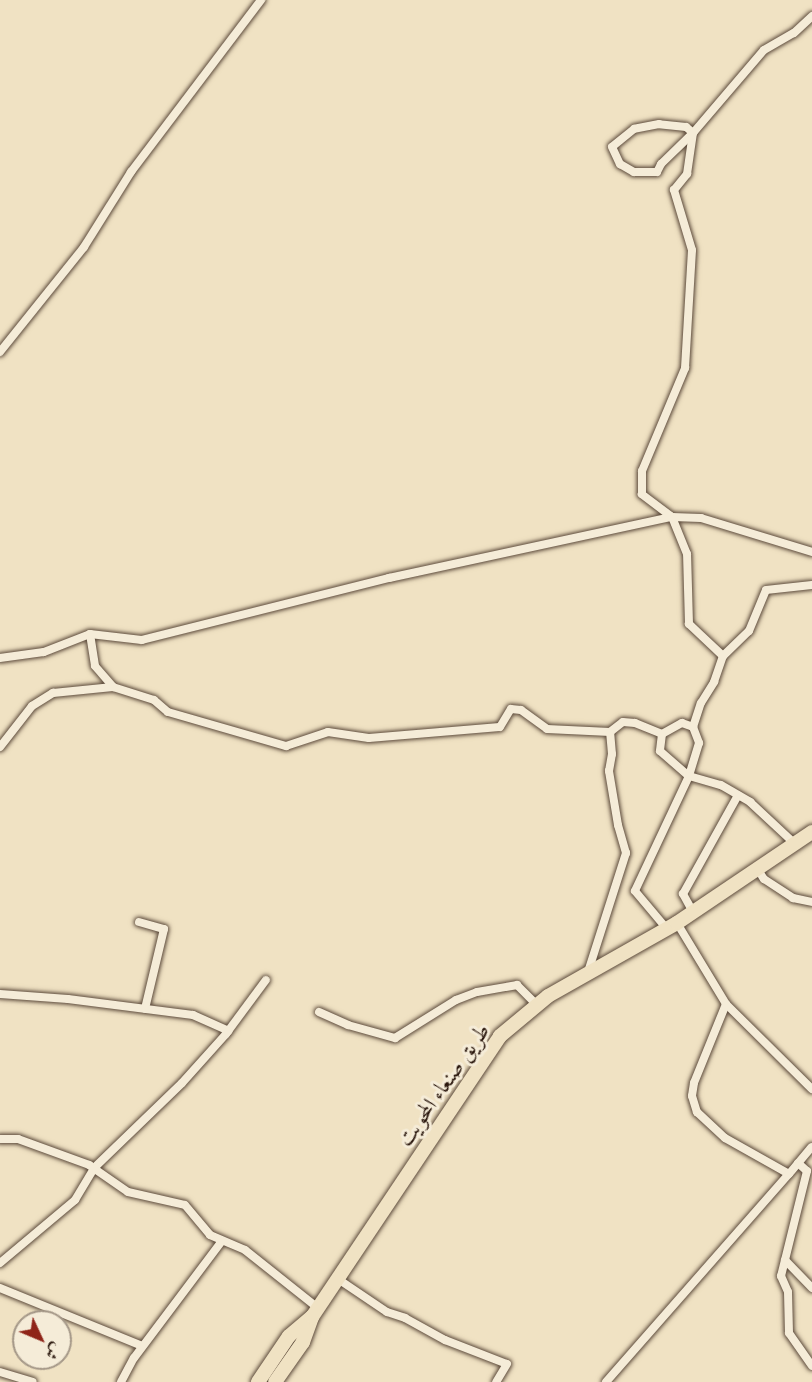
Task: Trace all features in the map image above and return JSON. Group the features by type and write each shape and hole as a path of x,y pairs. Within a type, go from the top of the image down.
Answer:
{"main road":[{"name":"طريق صنعاء المحويت","path":"275,1382 303,1342 315,1313 500,1036 537,1005 588,972 672,926 812,832"},
{"name":"طريق صنعاء المحويت","path":"258,1382 289,1336 315,1313"}],"street":[{"path":"0,351 84,247 131,172 261,0"},
{"path":"693,134 686,127 659,124 634,129 612,147 620,164 634,172 657,172 661,164 693,134 764,50 794,33 812,16"},
{"path":"693,134 687,174 674,190 692,250 686,368 642,471 642,494 672,517 687,554 689,624 723,656"},
{"path":"0,658 44,652 90,634 142,640 389,578 672,517 701,518 812,552"},
{"path":"812,585 766,590 749,631 723,656 714,682 701,702 693,727 699,743 689,776 635,891 672,926 726,1004 812,1089"},
{"path":"90,634 95,666 113,687"},
{"path":"0,747 32,706 53,693 113,687 154,699 168,712 286,746 328,732 369,738 500,727 511,709 520,710 546,729 610,732 623,722 635,723 662,734"},
{"path":"662,734 682,723 693,727"},
{"path":"588,972 626,853 618,825 609,771 612,754 610,732"},
{"path":"662,734 660,751 689,776 721,785 750,802 794,843"},
{"path":"693,912 684,894 738,795"},
{"path":"757,868 764,879 793,898 812,902"},
{"path":"139,922 164,929 145,1009"},
{"path":"0,1263 75,1200 94,1168 182,1083 229,1031 266,980"},
{"path":"319,1012 348,1025 395,1038 456,1000 477,992 517,985 537,1005"},
{"path":"0,994 68,999 193,1015 229,1031"},
{"path":"726,1004 694,1083 692,1096 697,1112 724,1138 789,1174"},
{"path":"0,1139 18,1139 94,1168 123,1190 185,1205 205,1230 221,1242 250,1254 315,1313"},
{"path":"606,1382 812,1147"},
{"path":"798,1163 807,1171 781,1276 788,1292 789,1334 812,1366"},
{"path":"121,1382 142,1347 221,1242"},
{"path":"785,1260 812,1288"},
{"path":"338,1279 387,1312 405,1318 445,1340 507,1364 496,1382"},
{"path":"0,1288 142,1347"},
{"path":"0,1372 32,1382"}]}
